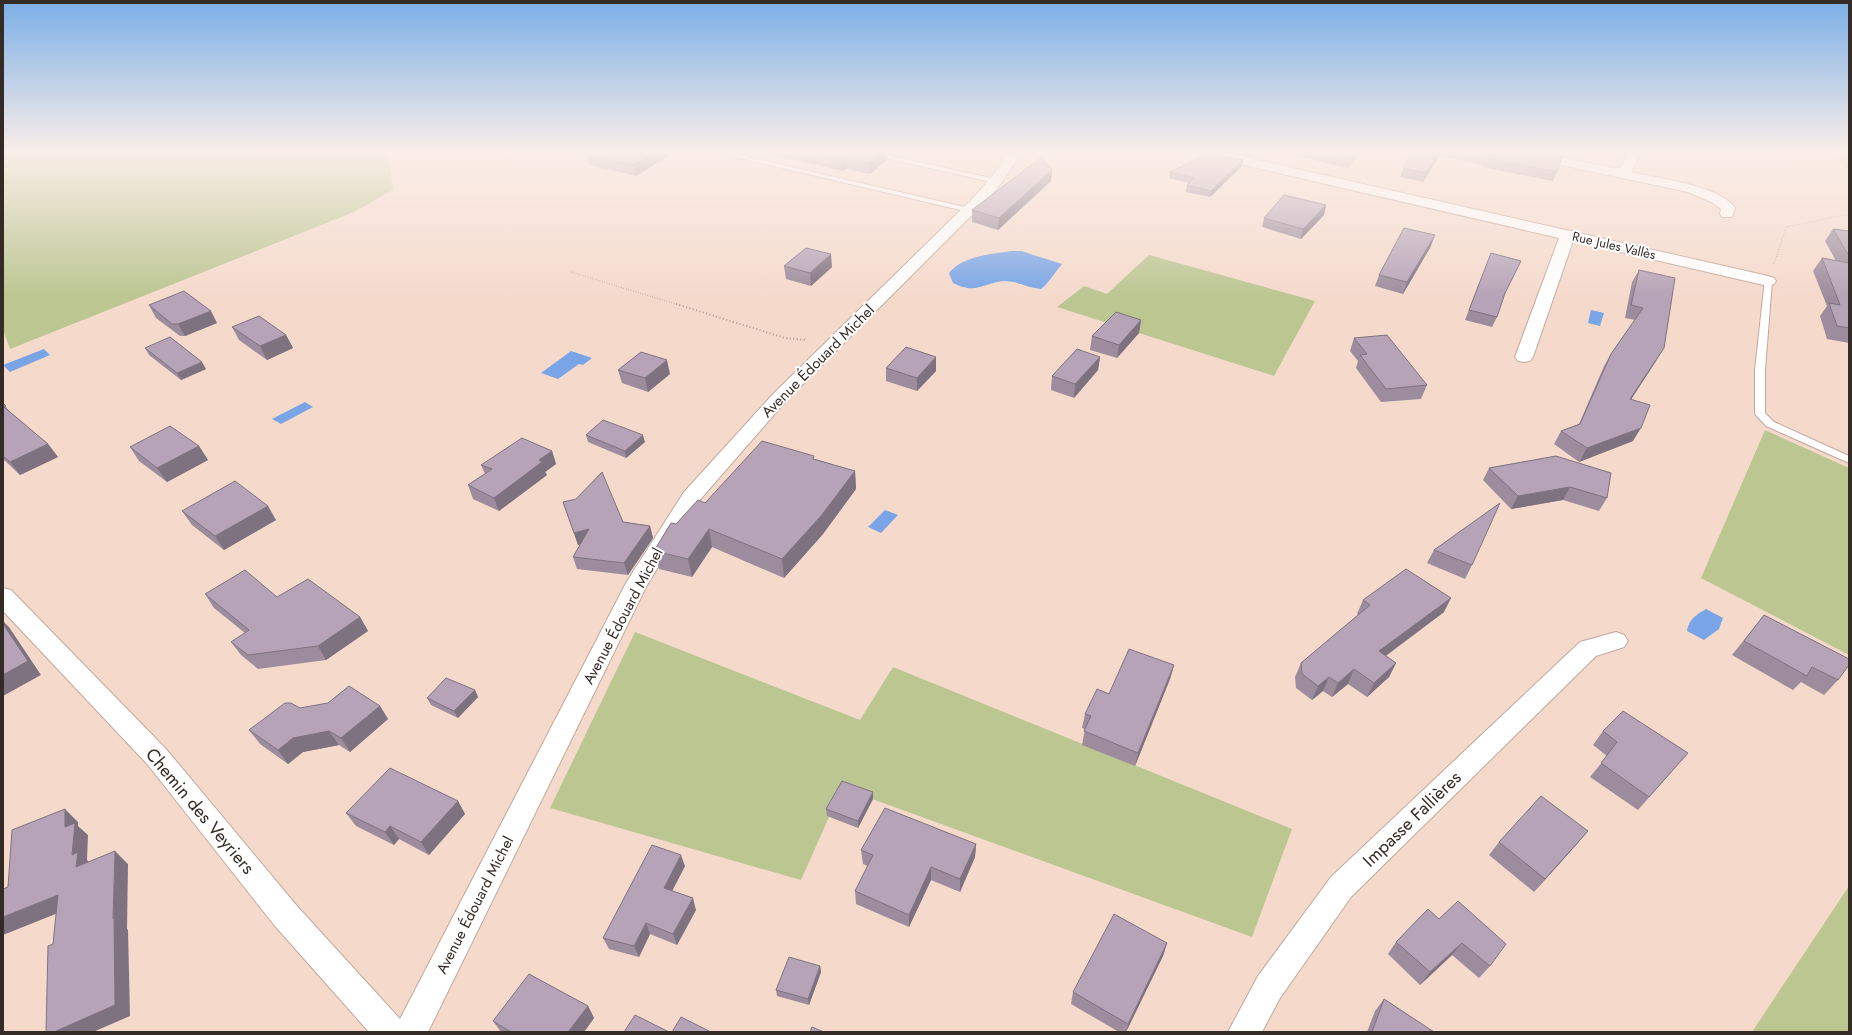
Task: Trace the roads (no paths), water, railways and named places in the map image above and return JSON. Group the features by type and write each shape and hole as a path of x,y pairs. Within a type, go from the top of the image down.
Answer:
{"street":[{"name":"Avenue Édouard Michel","path":"411,1032 637,583 691,497 780,397 977,201"},
{"name":"Rue Jules Vallès","path":"1423,201 1768,281"},
{"path":"1719,201 1728,208 1727,214"},
{"path":"1524,357 1568,234"},
{"name":"Chemin des Veyriers","path":"3,596 157,757 286,916 390,1032"},
{"name":"Impasse Fallières","path":"1244,1032 1268,987 1341,887 1588,649 1616,640"}],"lane":[{"path":"931,201 969,210"},
{"path":"1768,281 1760,370 1760,414 1770,424 1849,460"}],"water":[{"path":"1012,251 1021,251 1062,264 1041,289 1009,281 996,282 974,288 968,288 953,283 949,273 955,267 969,259"},
{"path":"1591,310 1604,313 1600,326 1588,323"},
{"path":"44,349 50,355 10,372 3,365"},
{"path":"571,351 592,358 583,365 579,364 558,379 541,373"},
{"path":"305,402 313,407 281,424 272,419"},
{"path":"885,510 898,515 881,533 868,527"},
{"path":"1706,609 1723,618 1719,629 1704,640 1687,631 1691,620"}]}
